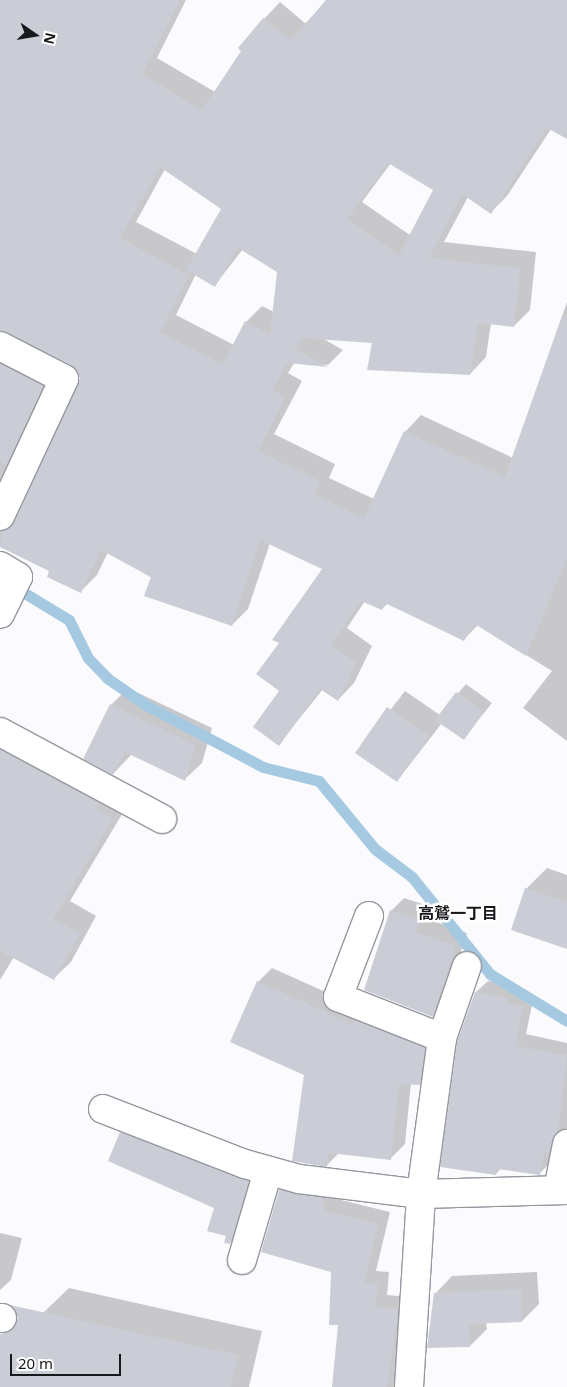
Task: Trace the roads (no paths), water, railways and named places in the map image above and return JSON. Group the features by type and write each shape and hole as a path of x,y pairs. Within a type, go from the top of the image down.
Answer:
{"street":[{"path":"0,346 64,379 0,516"},
{"path":"0,566 18,577 0,614"},
{"path":"0,732 162,819"},
{"path":"369,916 338,997 442,1038"},
{"path":"409,1387 421,1194 442,1038 467,966"},
{"path":"103,1109 268,1171 421,1194 563,1190 567,1144"},
{"path":"242,1260 268,1171"}],"waterway":[{"path":"13,586 69,620 88,658 107,678 146,705 263,767 319,781 375,849 412,877 490,974 567,1021"}],"district":[{"name":"高鷲一丁目","path":"458,913"}]}
